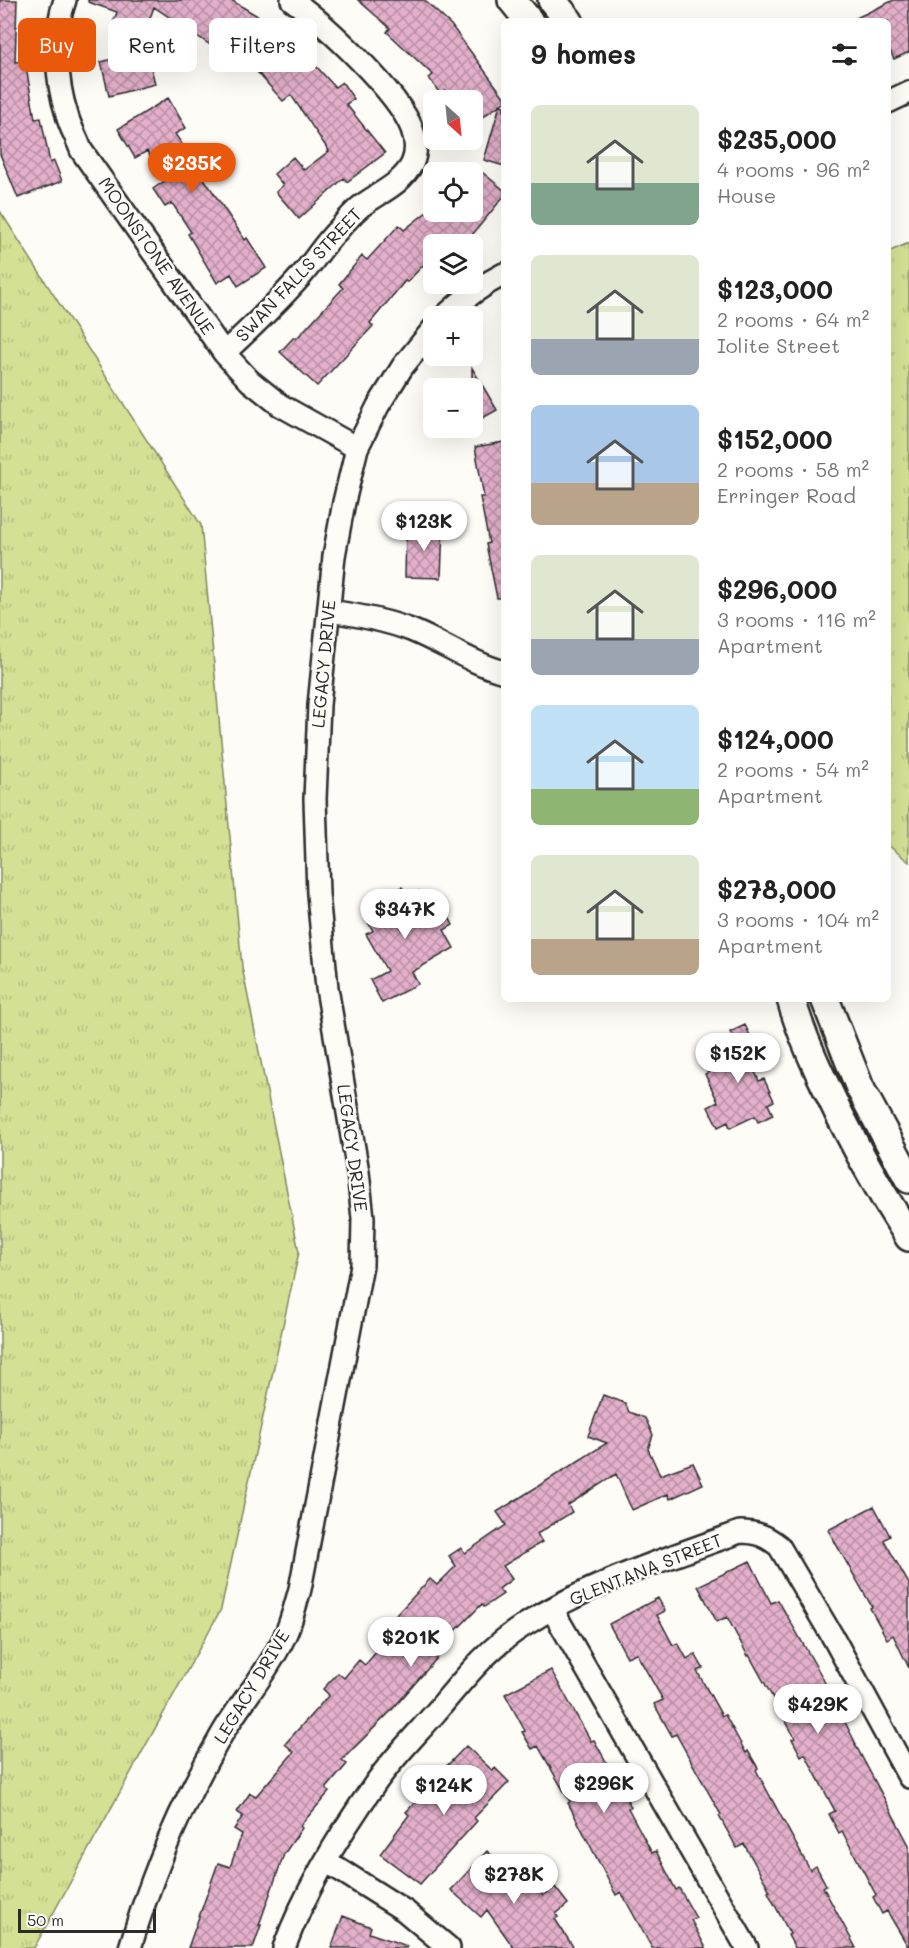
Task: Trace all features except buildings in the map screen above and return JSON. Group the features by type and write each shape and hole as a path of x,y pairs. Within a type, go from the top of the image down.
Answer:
{"main road":[{"path":"512,0 527,18"},
{"path":"552,0 567,18"},
{"path":"792,1002 798,1024 836,1110 875,1184 909,1237"},
{"path":"826,1002 860,1088 909,1179"}],"street":[{"name":"MOONSTONE AVENUE","path":"66,0 58,42 59,79 67,116 81,150 224,353 250,381 280,405 357,448"},
{"name":"SWAN FALLS STREET","path":"224,353 265,315 337,230 360,207 402,179 412,163 416,144 407,118 392,97 347,48 292,0"},
{"path":"456,306 501,276"},
{"name":"LEGACY DRIVE","path":"130,1948 162,1855 190,1793 223,1732 279,1648 292,1620 300,1589 362,1265 363,1218 358,1172 327,988 318,894 315,800 318,717 334,556 357,448 378,406 423,342"},
{"path":"329,612 362,615 410,630 485,667 501,671"},
{"name":"GLENTANA STREET","path":"284,1948 297,1913 326,1861 378,1780 474,1667 497,1645 524,1625 594,1587 740,1532 754,1532 768,1537 779,1546 834,1639 909,1777"},
{"path":"552,1610 747,1948"},
{"path":"326,1861 405,1911 449,1948"}],"green space":[{"path":"0,211 201,525 242,967 299,1252 221,1609 34,1948 0,1948"},
{"path":"909,243 909,862 891,847 891,251"}]}
